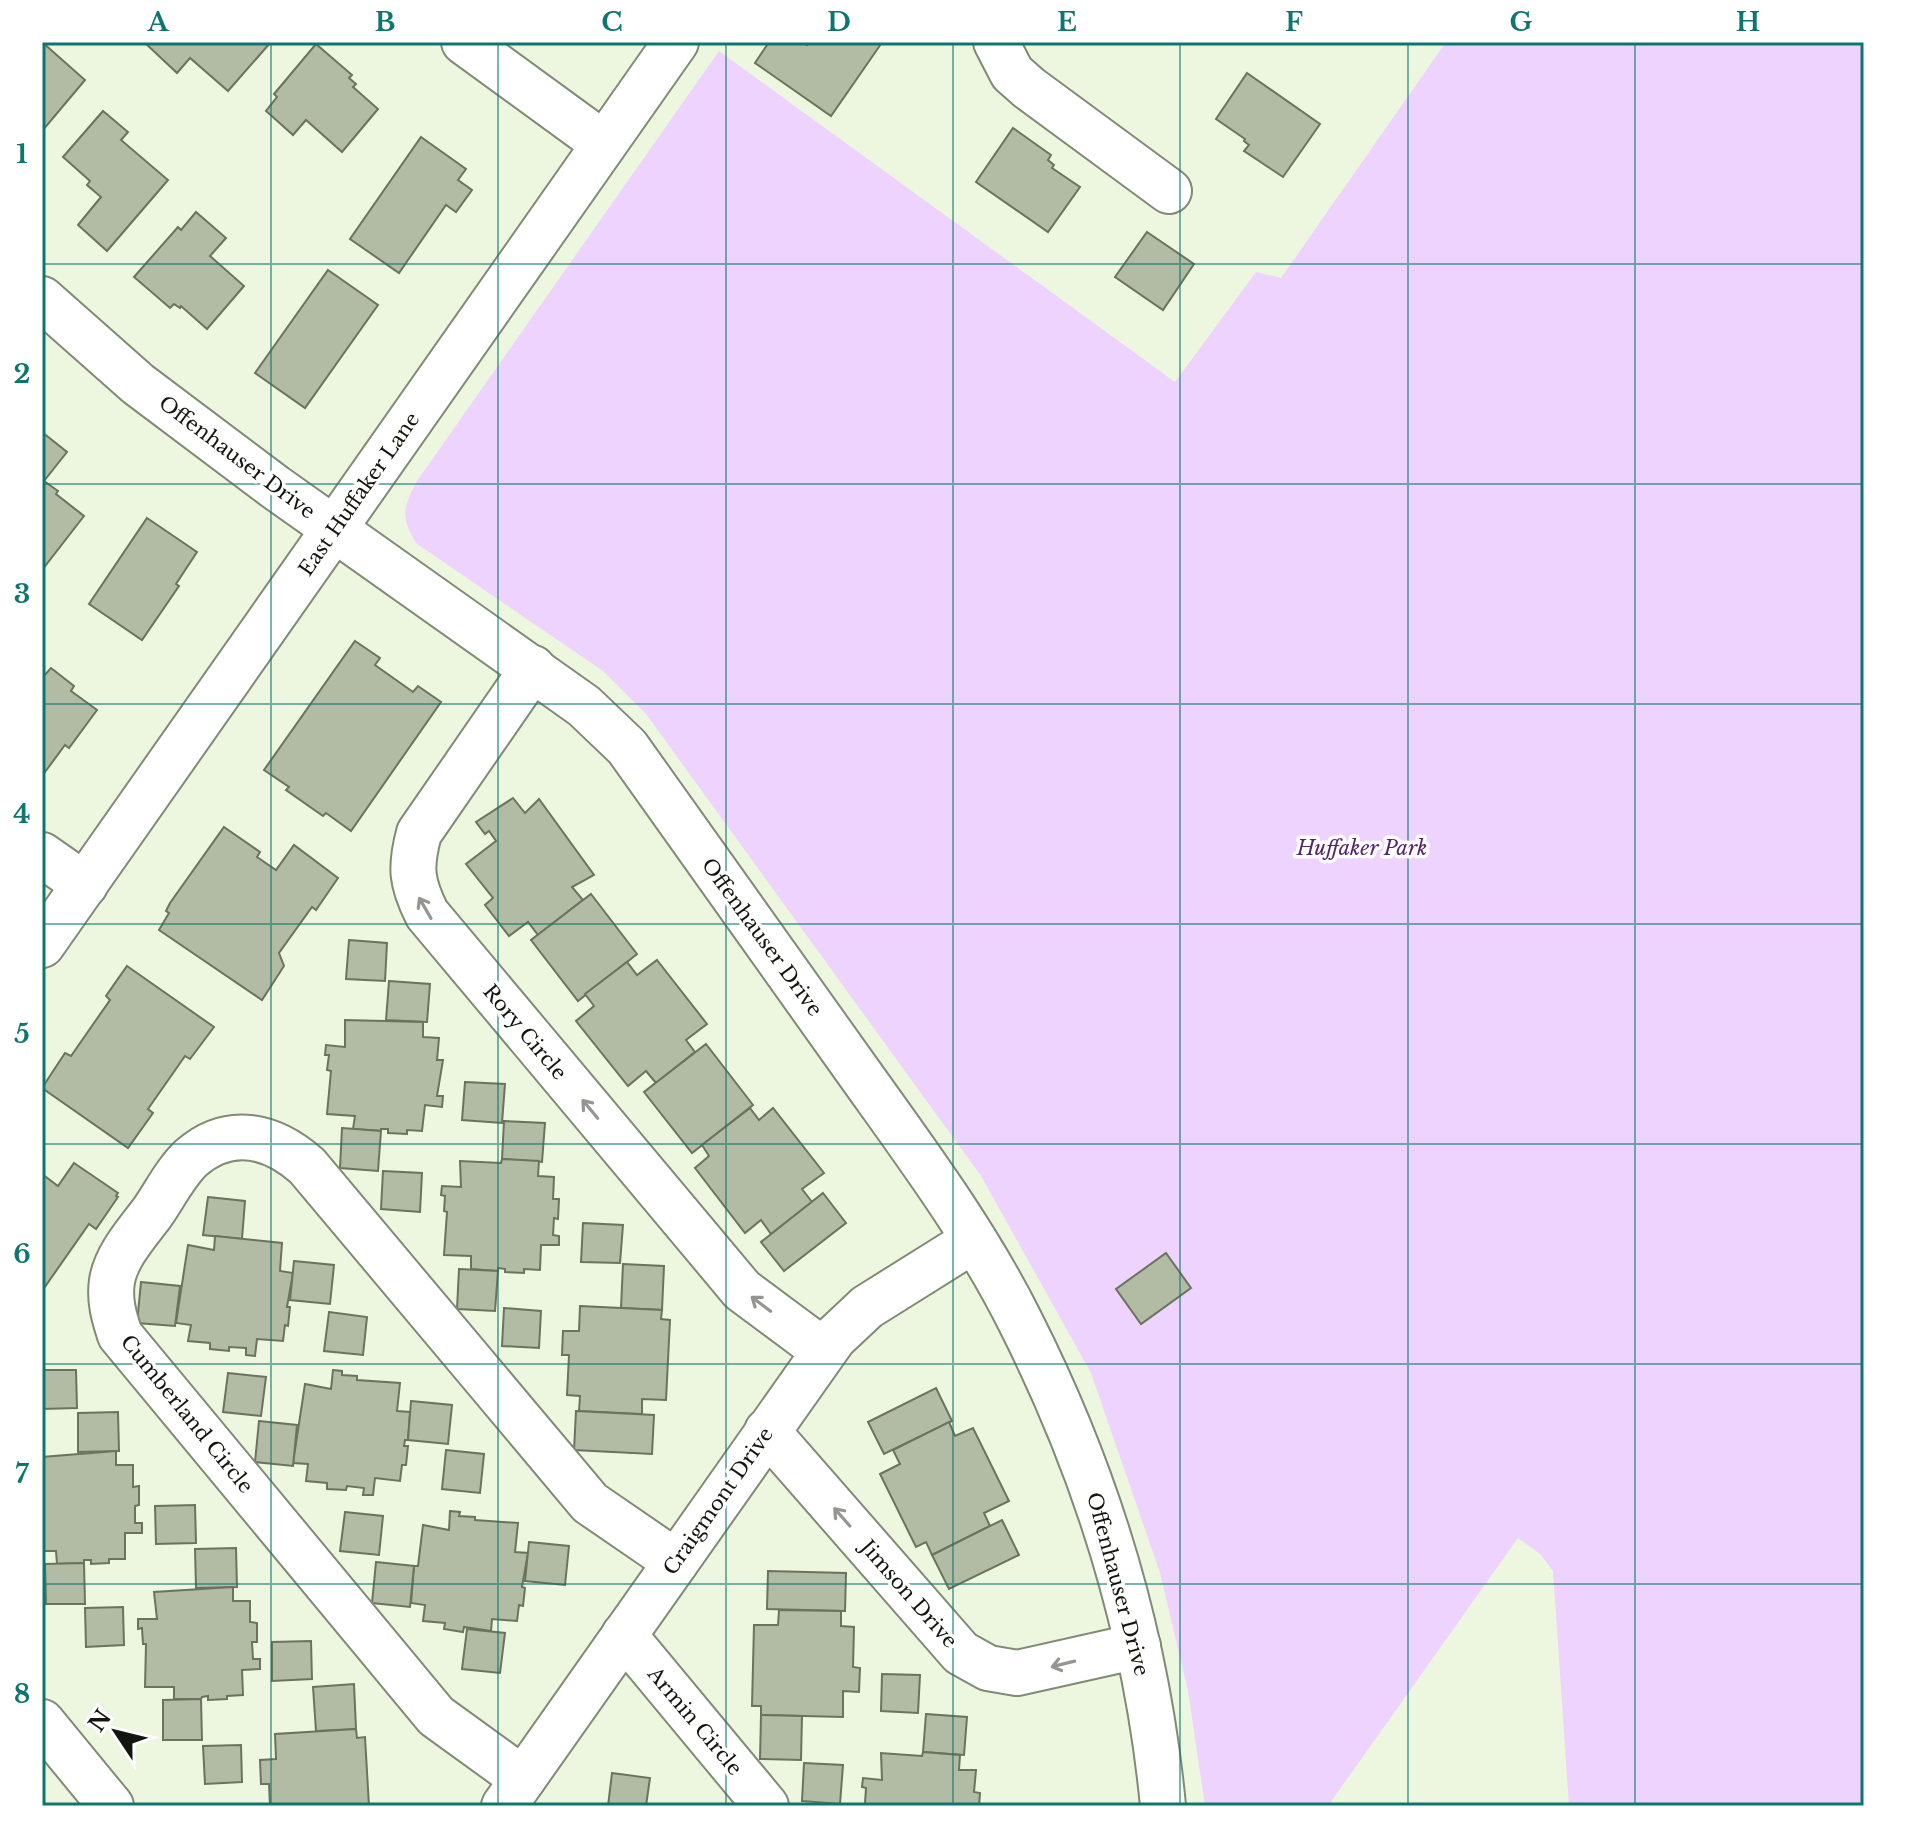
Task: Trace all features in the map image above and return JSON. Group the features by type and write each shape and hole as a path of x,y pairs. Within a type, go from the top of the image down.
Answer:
{"street":[{"path":"464,42 604,144"},
{"name":"East Huffaker Lane","path":"42,945 676,42"},
{"path":"996,42 1012,73 1029,88 1169,191"},
{"name":"Offenhauser Drive","path":"42,299 138,384 334,529 533,668 584,706 627,747 923,1162 974,1240 1020,1320 1066,1418 1107,1529 1138,1646 1158,1755 1163,1806"},
{"name":"Rory Circle","path":"533,668 419,833 412,861 415,889 427,914 742,1290 824,1351"},
{"path":"42,855 85,885"},
{"name":"Cumberland Circle","path":"514,1792 436,1716 120,1335 111,1307 112,1279 123,1253 191,1159 213,1144 238,1137 266,1140 288,1149 307,1166 590,1503 676,1562"},
{"name":"Craigmont Drive","path":"514,1792 824,1351 867,1307 974,1240"},
{"name":"Jimson Drive","path":"767,1431 961,1653 988,1668 1017,1673 1138,1646"},
{"name":"Armin Circle","path":"624,1635 766,1806"},
{"path":"42,1722 111,1806"}],"green space":[{"name":"Huffaker Park","path":"1446,42 1864,42 1864,1806 1569,1806 1553,1571 1540,1554 1518,1538 1328,1806 1205,1806 1188,1691 1160,1573 1091,1373 981,1176 646,714 603,671 417,544 406,519 406,506 417,481 719,51 1175,382 1256,272 1281,278"}],"building":[{"path":"42,42 85,80 43,130 42,128"},
{"path":"144,42 271,42 228,91 190,58 177,73"},
{"path":"769,42 881,44 831,116 755,63"},
{"path":"316,44 352,75 349,78 356,84 353,87 378,109 342,152 306,120 293,135 266,111 277,97 274,94"},
{"path":"1247,73 1320,124 1283,177 1244,151 1249,145 1245,139 1216,119"},
{"path":"103,111 128,132 121,140 168,180 107,251 78,225 101,197 87,185 90,181 63,157"},
{"path":"1013,128 1051,155 1048,160 1054,165 1052,168 1080,187 1048,232 976,182"},
{"path":"421,137 466,169 458,180 472,190 456,212 446,205 399,273 350,239"},
{"path":"196,212 226,238 210,256 244,286 207,329 181,306 174,304 170,308 134,277 178,227 181,230"},
{"path":"1147,232 1194,264 1163,310 1115,277"},
{"path":"328,270 378,305 305,408 255,373"},
{"path":"42,432 67,452 44,481 84,516 42,570"},
{"path":"147,518 197,552 176,584 179,586 142,640 89,604"},
{"path":"355,641 380,658 375,665 413,692 418,686 441,702 351,831 326,813 323,816 264,770"},
{"path":"51,668 74,686 71,691 97,710 69,748 65,745 45,772 42,770 42,678"},
{"path":"513,798 525,813 539,799 594,875 572,887 583,900 538,935 528,922 509,936 485,905 493,898 466,864 496,841 489,831 485,834 476,822"},
{"path":"224,827 260,852 257,857 276,870 294,845 338,878 316,910 312,907 279,953 284,966 262,1000 159,930 169,913 166,911 170,903"},
{"path":"591,894 637,954 578,1001 531,940"},
{"path":"349,940 387,943 385,981 346,979"},
{"path":"657,960 707,1024 686,1040 695,1052 656,1083 646,1071 628,1086 576,1021 594,1006 585,994 627,962 637,975"},
{"path":"127,966 214,1027 190,1059 185,1056 148,1109 153,1113 128,1148 42,1088 65,1053 71,1056 110,1000 106,996"},
{"path":"389,981 430,984 427,1022 386,1020"},
{"path":"345,1020 423,1022 423,1037 439,1038 437,1060 443,1060 437,1096 443,1096 442,1107 425,1105 422,1131 407,1130 407,1134 388,1133 388,1129 353,1129 355,1116 327,1114 331,1071 327,1070 329,1055 325,1055 326,1045 345,1047"},
{"path":"706,1044 753,1105 692,1153 644,1092"},
{"path":"465,1082 505,1084 502,1123 462,1120"},
{"path":"750,1108 759,1120 773,1108 824,1173 802,1189 812,1202 771,1234 761,1220 745,1233 695,1168 709,1156 702,1145"},
{"path":"504,1121 545,1123 542,1162 502,1159"},
{"path":"342,1128 381,1131 378,1171 340,1168"},
{"path":"502,1159 539,1161 538,1176 554,1177 553,1199 559,1199 553,1235 559,1236 559,1245 541,1245 540,1270 524,1269 524,1273 505,1272 505,1269 498,1268 498,1271 471,1269 471,1256 444,1255 447,1212 444,1211 442,1186 461,1187 460,1161 501,1163"},
{"path":"74,1163 118,1193 118,1197 96,1229 89,1224 42,1291 42,1174 58,1186"},
{"path":"383,1171 422,1173 420,1212 381,1209"},
{"path":"823,1193 846,1223 784,1271 761,1242"},
{"path":"208,1197 245,1201 242,1239 203,1235"},
{"path":"583,1223 623,1225 620,1263 581,1262"},
{"path":"215,1236 282,1243 280,1271 293,1273 287,1307 290,1307 288,1326 285,1325 283,1341 257,1339 255,1356 246,1355 246,1348 229,1347 229,1351 210,1349 210,1343 188,1341 191,1325 176,1323 188,1245 214,1250"},
{"path":"1166,1253 1191,1288 1141,1324 1116,1289"},
{"path":"294,1261 334,1265 330,1304 290,1300"},
{"path":"623,1264 664,1266 662,1310 621,1308"},
{"path":"459,1269 498,1271 495,1311 457,1309"},
{"path":"141,1282 180,1286 175,1326 137,1323"},
{"path":"580,1306 662,1310 661,1319 670,1320 666,1400 642,1399 642,1414 579,1411 580,1396 567,1395 569,1355 562,1355 563,1331 579,1331"},
{"path":"504,1308 541,1311 539,1348 502,1346"},
{"path":"329,1312 367,1317 363,1355 324,1351"},
{"path":"42,1370 76,1370 77,1408 42,1409"},
{"path":"333,1370 342,1371 342,1375 357,1376 357,1380 400,1383 397,1411 410,1412 408,1440 405,1440 404,1446 408,1446 406,1465 402,1465 400,1481 375,1478 373,1495 363,1495 364,1488 347,1486 346,1490 327,1489 327,1483 306,1481 308,1464 293,1463 305,1384 331,1389"},
{"path":"228,1373 266,1377 261,1416 223,1412"},
{"path":"936,1388 952,1421 884,1454 868,1422"},
{"path":"411,1401 452,1405 448,1444 408,1440"},
{"path":"576,1411 654,1415 652,1454 574,1450"},
{"path":"118,1412 119,1451 78,1452 78,1413"},
{"path":"259,1421 297,1425 293,1466 255,1462"},
{"path":"949,1422 955,1436 973,1428 1009,1501 984,1513 990,1526 932,1555 926,1542 916,1547 880,1474 900,1464 893,1450"},
{"path":"446,1450 484,1454 480,1493 442,1489"},
{"path":"116,1451 116,1465 133,1465 133,1487 139,1486 135,1523 142,1523 142,1533 125,1533 125,1559 109,1559 109,1563 91,1564 91,1560 84,1560 84,1563 57,1564 56,1551 42,1551 42,1457"},
{"path":"195,1505 196,1543 156,1544 155,1506"},
{"path":"450,1511 460,1512 459,1516 475,1517 475,1520 518,1523 515,1552 528,1553 522,1587 525,1588 523,1606 519,1605 517,1621 492,1619 491,1631 464,1627 463,1632 444,1629 445,1623 423,1621 425,1605 411,1603 414,1566 418,1566 423,1525 449,1530"},
{"path":"345,1512 383,1516 379,1555 340,1551"},
{"path":"1002,1520 1019,1555 949,1589 932,1555"},
{"path":"529,1542 569,1546 565,1585 525,1581"},
{"path":"236,1548 237,1587 196,1588 195,1549"},
{"path":"376,1562 414,1566 410,1607 372,1603"},
{"path":"84,1563 85,1604 46,1604 45,1564"},
{"path":"768,1571 846,1573 845,1611 767,1609"},
{"path":"233,1587 233,1601 250,1601 250,1622 257,1623 257,1642 252,1642 253,1659 260,1659 260,1669 242,1670 243,1695 227,1696 227,1699 208,1700 208,1696 174,1699 174,1687 145,1687 146,1644 143,1644 142,1628 138,1629 138,1619 157,1619 154,1592"},
{"path":"123,1607 124,1645 86,1647 85,1608"},
{"path":"779,1610 841,1611 841,1626 854,1627 853,1667 860,1668 859,1692 843,1691 843,1717 761,1715 761,1706 752,1706 754,1625 778,1625"},
{"path":"467,1629 505,1633 500,1673 462,1669"},
{"path":"311,1641 312,1679 272,1681 272,1642"},
{"path":"882,1674 920,1675 918,1713 881,1711"},
{"path":"354,1684 356,1729 316,1731 313,1687"},
{"path":"201,1699 202,1740 163,1740 163,1700"},
{"path":"926,1714 967,1717 964,1755 923,1752"},
{"path":"761,1715 802,1716 801,1760 760,1759"},
{"path":"356,1729 357,1738 365,1737 369,1806 270,1806 269,1784 261,1784 260,1760 276,1759 275,1734"},
{"path":"241,1745 242,1782 205,1784 203,1746"},
{"path":"923,1752 960,1755 959,1770 976,1770 974,1792 980,1793 979,1806 867,1806 863,1778 882,1780 881,1753 922,1756"},
{"path":"804,1763 843,1765 840,1804 802,1801"},
{"path":"612,1773 650,1778 646,1806 608,1806"}]}
